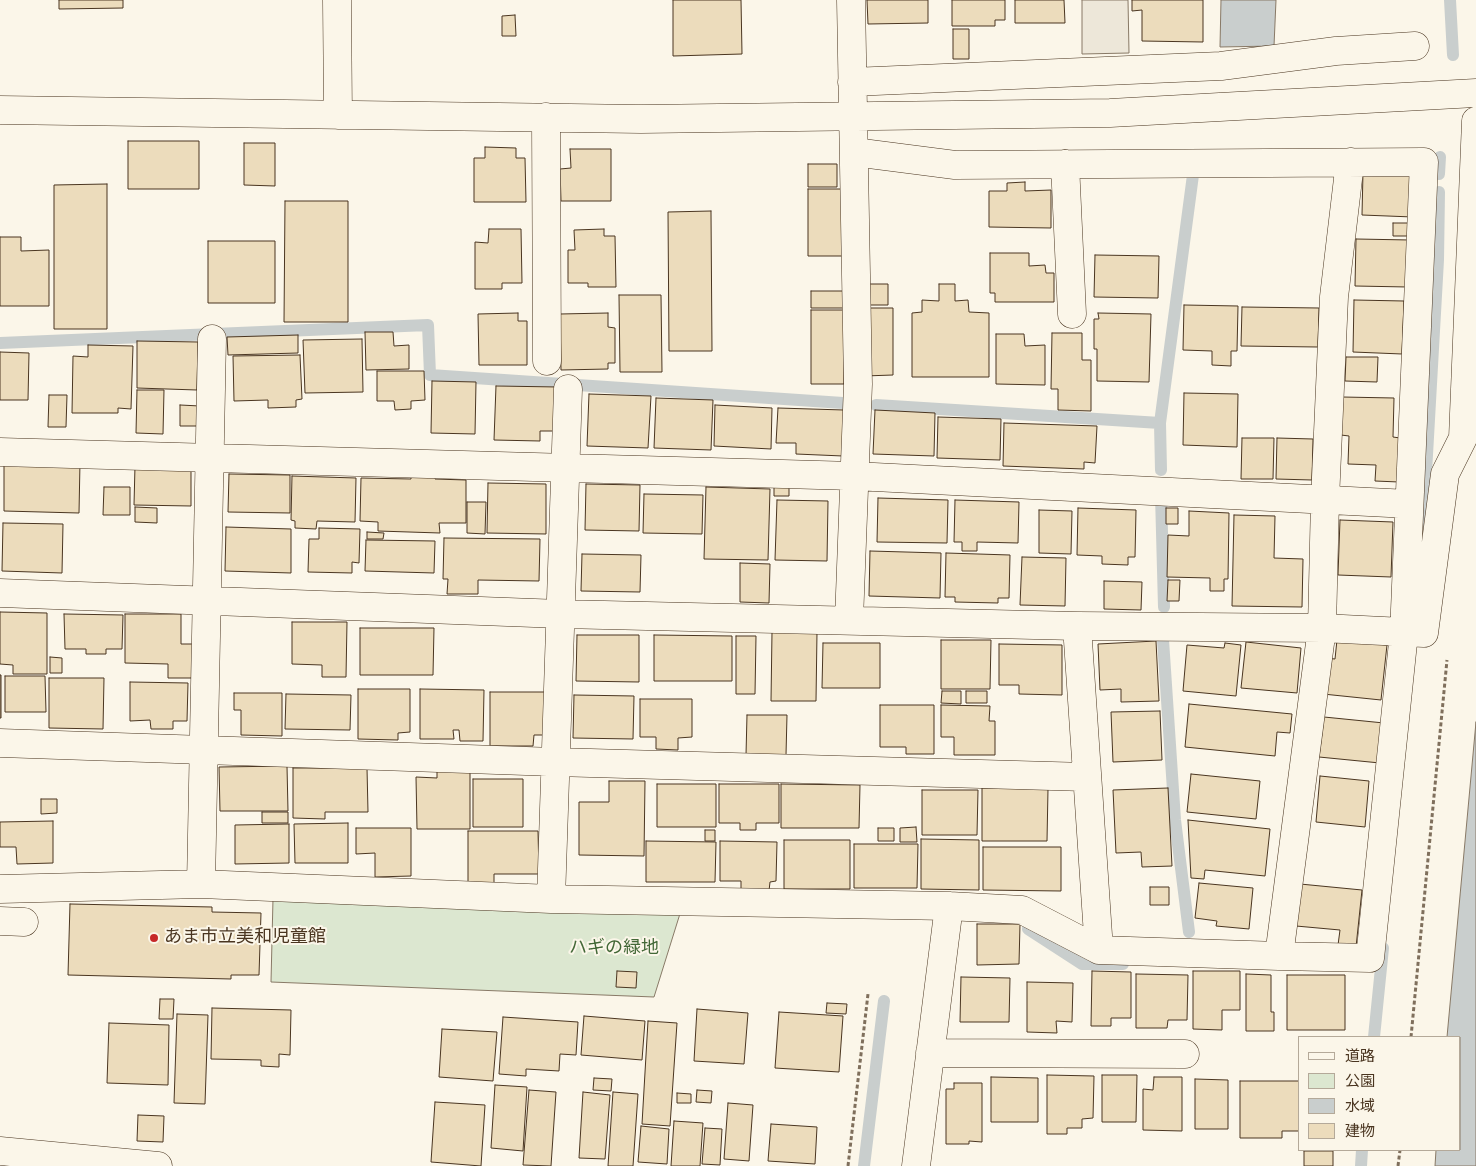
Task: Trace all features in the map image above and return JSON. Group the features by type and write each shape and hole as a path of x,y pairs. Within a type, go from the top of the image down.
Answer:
{"street":[{"path":"337,0 338,115"},
{"path":"849,620 858,384 851,0"},
{"path":"852,82 1220,66 1336,51 1415,46"},
{"path":"0,110 641,119 1110,113 1476,93"},
{"path":"546,117 547,361"},
{"path":"0,593 561,614 1077,626 1322,628 1424,634 1445,474 1463,438 1476,121"},
{"path":"0,890 201,884 551,899 949,906 1022,910 1099,950 1370,958 1404,632 1424,162 955,165 854,152"},
{"path":"1280,956 1322,628 1325,500 1334,297 1350,162"},
{"path":"1065,164 1072,314"},
{"path":"201,884 212,339"},
{"path":"551,899 568,389"},
{"path":"0,452 854,476 1409,504"},
{"path":"1077,626 1099,950"},
{"path":"0,743 556,762 1088,777"},
{"path":"916,1166 949,906"},
{"path":"930,1053 1185,1054"},
{"path":"0,1151 158,1166"}],"path":[{"path":"1411,1036 1448,655"},
{"path":"848,1166 868,994"},
{"path":"1398,1166 1400,1151"}],"green space":[{"name":"ハギの緑地","path":"273,899 683,904 654,997 271,982"}],"shaded area":[{"path":"1082,0 1128,0 1129,53 1082,54"}],"water":[{"path":"1221,0 1276,0 1274,46 1220,47"},
{"path":"1476,722 1476,1166 1435,1166 1436,1151 1461,1151 1461,1036 1447,1036"}],"building":[{"path":"59,0 123,0 123,8 59,9"},
{"path":"673,0 741,0 742,54 673,56"},
{"path":"867,0 928,0 928,23 868,24"},
{"path":"952,0 1005,0 1005,20 995,20 995,26 952,26"},
{"path":"1015,0 1064,0 1065,23 1015,23"},
{"path":"1132,0 1203,0 1203,42 1142,41 1142,10 1132,11"},
{"path":"515,15 516,36 502,36 502,16"},
{"path":"953,29 969,29 969,59 953,59"},
{"path":"128,141 199,141 199,189 128,189"},
{"path":"244,143 275,143 275,186 244,185"},
{"path":"485,147 516,148 516,158 525,158 526,202 474,202 474,158 485,158"},
{"path":"570,149 611,149 611,201 561,201 560,169 571,168"},
{"path":"808,164 837,164 837,187 808,187"},
{"path":"1363,172 1413,174 1413,217 1362,215"},
{"path":"1025,182 1025,191 1051,190 1051,228 989,227 989,191 1007,191 1007,183"},
{"path":"107,184 107,329 54,329 54,185"},
{"path":"808,189 843,189 844,256 808,256"},
{"path":"285,201 348,201 348,322 284,322"},
{"path":"711,211 712,351 669,351 668,212"},
{"path":"1393,223 1411,223 1411,236 1393,236"},
{"path":"489,229 521,229 522,283 502,283 502,289 475,289 475,242 488,243"},
{"path":"604,229 604,236 615,236 616,287 588,287 588,283 568,283 568,250 575,250 574,230"},
{"path":"0,237 21,237 21,251 49,250 49,306 0,306"},
{"path":"1356,239 1410,240 1408,287 1355,286"},
{"path":"208,241 275,241 275,303 208,303"},
{"path":"990,253 1029,253 1029,266 1045,265 1046,273 1054,273 1054,302 995,302 995,293 990,293"},
{"path":"1095,255 1159,256 1158,298 1094,297"},
{"path":"866,284 888,284 888,305 865,305"},
{"path":"939,284 955,284 955,301 968,300 969,312 989,313 989,377 912,377 912,313 922,312 922,300 939,301"},
{"path":"811,291 845,291 845,308 811,308"},
{"path":"619,295 661,295 662,372 620,372"},
{"path":"1354,300 1404,301 1402,354 1353,352"},
{"path":"1184,305 1238,306 1237,351 1231,351 1231,366 1212,365 1212,351 1183,350"},
{"path":"1242,307 1319,308 1318,347 1241,346"},
{"path":"863,308 893,308 893,375 864,376"},
{"path":"811,310 844,310 844,384 811,384"},
{"path":"518,313 518,321 527,321 527,365 479,365 478,314"},
{"path":"608,313 608,327 615,328 615,363 608,363 608,369 561,370 560,314"},
{"path":"1098,313 1151,314 1149,382 1097,381 1097,349 1094,349 1094,319 1099,319"},
{"path":"365,332 393,332 394,346 409,345 409,369 366,370"},
{"path":"1052,333 1082,333 1082,360 1091,360 1091,411 1058,410 1058,389 1051,389"},
{"path":"996,334 1024,334 1025,346 1045,345 1045,385 996,384"},
{"path":"298,335 298,353 228,355 227,337"},
{"path":"362,339 363,392 305,393 303,340"},
{"path":"137,341 198,342 197,390 137,388"},
{"path":"88,345 133,346 131,409 118,408 118,413 72,413 73,356 88,357"},
{"path":"0,352 29,353 28,400 0,400"},
{"path":"300,355 302,399 296,400 296,407 268,408 268,400 234,401 233,356"},
{"path":"1346,357 1378,357 1377,382 1345,381"},
{"path":"377,371 424,371 425,400 411,401 411,409 395,410 394,401 377,401"},
{"path":"432,381 476,382 475,434 431,433"},
{"path":"496,386 558,387 557,431 540,431 540,441 494,440"},
{"path":"137,390 164,390 163,434 136,433"},
{"path":"1184,393 1238,394 1237,447 1183,445"},
{"path":"589,394 651,396 648,448 587,446"},
{"path":"49,395 67,395 66,427 48,427"},
{"path":"1342,397 1394,398 1393,437 1400,438 1399,482 1375,481 1376,465 1348,464 1349,436 1341,435"},
{"path":"656,398 713,400 711,450 654,448"},
{"path":"180,405 200,406 200,426 180,426"},
{"path":"715,405 772,408 771,449 714,446"},
{"path":"778,408 844,410 843,456 796,454 796,443 776,443"},
{"path":"875,410 935,413 934,456 873,454"},
{"path":"938,417 1001,419 1000,460 937,458"},
{"path":"1004,423 1097,426 1095,463 1084,462 1084,469 1003,466"},
{"path":"1242,438 1274,438 1273,479 1241,479"},
{"path":"1277,438 1313,439 1312,480 1276,479"},
{"path":"4,461 80,462 79,513 4,511"},
{"path":"135,466 191,467 191,506 134,505"},
{"path":"411,471 436,472 435,479 466,480 466,523 439,523 440,533 378,531 378,522 360,521 361,478 411,479"},
{"path":"229,474 290,475 290,513 228,512"},
{"path":"292,476 356,478 355,522 317,521 316,529 295,528 295,521 291,520"},
{"path":"488,483 546,484 546,534 487,533"},
{"path":"586,484 640,485 639,531 585,530"},
{"path":"774,484 789,484 789,496 774,496"},
{"path":"104,487 130,487 130,515 103,515"},
{"path":"706,487 770,489 768,560 704,559"},
{"path":"644,494 703,495 702,534 643,533"},
{"path":"878,498 948,500 947,543 877,542"},
{"path":"777,500 828,501 827,561 775,560"},
{"path":"955,500 1019,502 1018,543 977,542 977,551 962,551 962,542 954,542"},
{"path":"467,502 486,502 485,534 467,533"},
{"path":"135,507 157,508 157,523 135,522"},
{"path":"1078,508 1136,510 1135,557 1128,557 1128,565 1102,564 1102,556 1077,555"},
{"path":"1166,508 1178,508 1178,524 1166,524"},
{"path":"1039,510 1072,511 1071,554 1039,553"},
{"path":"1189,511 1229,513 1228,579 1224,579 1224,591 1210,591 1210,578 1167,577 1168,535 1189,536"},
{"path":"1234,515 1275,516 1274,558 1303,559 1302,607 1232,606"},
{"path":"1340,520 1393,522 1391,577 1338,575"},
{"path":"3,523 63,524 62,573 2,571"},
{"path":"226,527 291,529 291,573 225,571"},
{"path":"319,528 360,529 359,563 352,562 352,573 308,572 309,539 319,539"},
{"path":"367,532 384,533 383,539 367,539"},
{"path":"444,538 540,539 539,581 478,580 478,594 447,594 448,579 443,579"},
{"path":"366,540 435,541 434,573 365,571"},
{"path":"870,551 941,553 940,598 869,596"},
{"path":"946,553 1010,555 1009,598 998,598 998,603 955,602 955,597 945,597"},
{"path":"582,554 641,555 640,592 581,591"},
{"path":"1022,557 1066,558 1065,606 1020,605"},
{"path":"740,563 770,564 769,603 740,602"},
{"path":"1168,580 1180,580 1179,601 1167,601"},
{"path":"1104,581 1142,582 1141,610 1104,609"},
{"path":"0,612 47,613 47,674 13,674 13,665 0,664"},
{"path":"64,614 123,615 122,649 106,649 106,654 86,654 86,649 65,649"},
{"path":"125,614 181,614 181,644 196,644 196,678 168,678 168,664 125,663"},
{"path":"292,622 347,622 346,677 322,677 322,665 292,664"},
{"path":"360,628 434,628 433,675 360,675"},
{"path":"772,632 817,632 816,701 771,701"},
{"path":"577,635 639,635 639,682 576,681"},
{"path":"654,635 732,636 732,681 654,681"},
{"path":"736,636 756,636 755,694 736,694"},
{"path":"941,640 991,640 990,689 941,689"},
{"path":"1337,640 1387,645 1381,700 1323,694 1326,658 1335,659"},
{"path":"1156,641 1159,701 1121,702 1121,689 1100,690 1098,644"},
{"path":"1246,642 1301,648 1297,693 1241,688"},
{"path":"823,643 880,643 880,688 822,688"},
{"path":"1225,643 1241,645 1236,696 1183,691 1187,645 1224,648"},
{"path":"999,644 1062,645 1062,695 1019,694 1019,685 999,685"},
{"path":"50,657 62,658 62,673 50,673"},
{"path":"1,675 1,718 0,718"},
{"path":"5,676 45,676 46,712 5,712"},
{"path":"49,678 104,678 103,729 49,728"},
{"path":"130,682 188,683 187,721 173,721 173,729 151,729 150,720 130,721"},
{"path":"358,689 410,689 410,732 398,733 398,740 358,739"},
{"path":"420,689 484,690 483,741 460,741 459,730 453,730 454,739 420,739"},
{"path":"942,691 961,691 961,704 941,703"},
{"path":"966,691 987,691 987,703 966,703"},
{"path":"490,692 548,692 547,735 534,735 533,746 490,746"},
{"path":"234,693 282,693 282,736 241,735 241,710 234,710"},
{"path":"286,694 351,695 350,730 285,729"},
{"path":"574,695 634,696 633,739 573,738"},
{"path":"640,699 692,699 692,737 678,738 678,750 656,749 656,737 640,737"},
{"path":"1189,704 1292,714 1290,733 1277,732 1275,756 1185,747"},
{"path":"880,705 934,705 934,754 906,754 906,747 880,747"},
{"path":"941,705 990,706 989,721 995,721 995,755 954,755 954,737 941,737"},
{"path":"1160,711 1162,760 1113,762 1111,712"},
{"path":"747,715 787,715 786,755 746,755"},
{"path":"1324,717 1384,723 1380,763 1319,757"},
{"path":"287,766 288,811 220,811 219,767"},
{"path":"293,768 367,768 368,812 325,812 325,819 293,818"},
{"path":"437,770 470,770 470,829 417,829 416,777 437,778"},
{"path":"1191,774 1260,781 1256,819 1187,812"},
{"path":"1320,776 1369,781 1365,827 1316,822"},
{"path":"473,779 523,779 523,827 473,827"},
{"path":"609,781 645,781 644,856 579,855 579,802 609,802"},
{"path":"657,784 716,784 716,827 657,827"},
{"path":"719,784 779,784 779,823 756,823 756,830 740,830 740,823 719,823"},
{"path":"781,784 860,785 859,828 781,828"},
{"path":"982,788 1048,789 1047,841 982,841"},
{"path":"1168,788 1172,866 1142,867 1141,852 1116,853 1113,790"},
{"path":"922,790 978,790 977,835 922,835"},
{"path":"41,799 57,799 57,813 41,814"},
{"path":"262,812 288,812 288,823 262,823"},
{"path":"1188,820 1270,829 1265,876 1205,870 1204,879 1191,878"},
{"path":"53,821 53,863 17,864 16,847 0,847 0,822"},
{"path":"348,823 348,863 295,863 294,824"},
{"path":"289,824 289,863 235,864 235,825"},
{"path":"916,827 917,842 900,842 900,828"},
{"path":"356,828 411,828 411,876 375,877 375,853 356,854"},
{"path":"878,828 894,828 894,841 878,841"},
{"path":"705,830 715,830 715,841 705,841"},
{"path":"468,831 538,831 539,874 494,874 494,883 468,884"},
{"path":"921,839 979,840 979,890 921,889"},
{"path":"784,840 850,840 850,889 784,889"},
{"path":"646,841 716,842 715,882 646,882"},
{"path":"720,841 777,842 776,881 770,882 769,891 741,891 741,881 720,881"},
{"path":"854,844 918,844 917,888 854,888"},
{"path":"983,847 1061,847 1061,891 983,890"},
{"path":"1199,883 1253,888 1249,929 1216,926 1217,921 1195,918"},
{"path":"1300,884 1362,890 1356,947 1338,945 1340,930 1296,926"},
{"path":"1150,887 1169,887 1169,905 1150,905"},
{"path":"70,904 212,907 212,912 261,913 259,975 231,975 231,979 68,975"},
{"path":"977,924 1020,924 1019,964 977,965"},
{"path":"617,971 637,972 636,988 616,987"},
{"path":"1092,971 1131,972 1131,1018 1111,1018 1111,1026 1091,1026"},
{"path":"1193,971 1240,971 1240,1010 1222,1010 1222,1030 1193,1029"},
{"path":"1136,974 1188,975 1187,1020 1168,1020 1167,1028 1136,1028"},
{"path":"1246,974 1271,975 1271,1012 1274,1012 1274,1031 1246,1031"},
{"path":"1287,975 1345,975 1345,1030 1287,1030"},
{"path":"961,977 1010,978 1009,1022 960,1022"},
{"path":"1027,982 1073,983 1072,1022 1056,1021 1057,1033 1027,1032"},
{"path":"160,999 174,999 173,1019 159,1019"},
{"path":"827,1003 847,1004 846,1014 826,1013"},
{"path":"212,1008 291,1010 290,1055 279,1054 279,1067 261,1066 261,1060 211,1059"},
{"path":"697,1009 748,1013 744,1064 694,1061"},
{"path":"779,1012 843,1016 839,1072 775,1068"},
{"path":"177,1014 208,1015 205,1104 174,1103"},
{"path":"584,1016 645,1021 642,1060 581,1055"},
{"path":"503,1017 578,1022 576,1055 560,1054 559,1071 526,1069 526,1076 499,1074"},
{"path":"648,1021 677,1023 670,1126 642,1124"},
{"path":"109,1023 169,1025 168,1085 107,1083"},
{"path":"442,1029 497,1032 493,1081 439,1077"},
{"path":"1047,1075 1094,1076 1093,1118 1082,1119 1082,1128 1067,1128 1067,1134 1047,1134"},
{"path":"1102,1075 1137,1075 1136,1122 1102,1122"},
{"path":"991,1077 1038,1078 1038,1122 991,1122"},
{"path":"1154,1077 1182,1077 1182,1131 1143,1130 1143,1089 1153,1090"},
{"path":"594,1078 612,1079 611,1091 593,1090"},
{"path":"1195,1079 1228,1080 1228,1129 1195,1129"},
{"path":"1240,1081 1298,1081 1298,1131 1282,1131 1282,1138 1240,1138"},
{"path":"954,1083 982,1083 982,1142 969,1141 969,1144 946,1144 946,1089 954,1089"},
{"path":"495,1085 527,1087 523,1151 491,1148"},
{"path":"529,1090 556,1092 551,1166 523,1165"},
{"path":"697,1090 712,1091 711,1103 696,1102"},
{"path":"583,1092 610,1095 605,1159 579,1158"},
{"path":"613,1092 638,1094 633,1166 608,1166"},
{"path":"677,1093 691,1094 691,1103 677,1103"},
{"path":"435,1102 485,1105 481,1166 431,1162"},
{"path":"728,1103 753,1105 749,1161 724,1159"},
{"path":"138,1115 164,1116 163,1142 137,1141"},
{"path":"674,1121 703,1123 700,1166 671,1166"},
{"path":"771,1124 817,1127 815,1164 768,1161"},
{"path":"641,1126 669,1129 667,1164 638,1162"},
{"path":"705,1128 722,1129 720,1165 702,1164"},
{"path":"1304,1151 1333,1151 1333,1166 1304,1166"}],"waterway":[{"path":"1450,0 1453,55"},
{"path":"1439,174 1440,157"},
{"path":"1161,470 1160,423 1193,175"},
{"path":"1421,561 1438,260 1439,192"},
{"path":"0,343 428,325 430,375 843,403"},
{"path":"876,405 1160,423"},
{"path":"1161,495 1164,607"},
{"path":"1163,640 1175,820 1189,932"},
{"path":"1028,929 1082,964 1123,964"},
{"path":"1374,1036 1383,948"},
{"path":"864,1166 884,1001"},
{"path":"1361,1166 1362,1151"}],"place":[{"name":"あま市立美和児童館","path":"154,938"}]}
